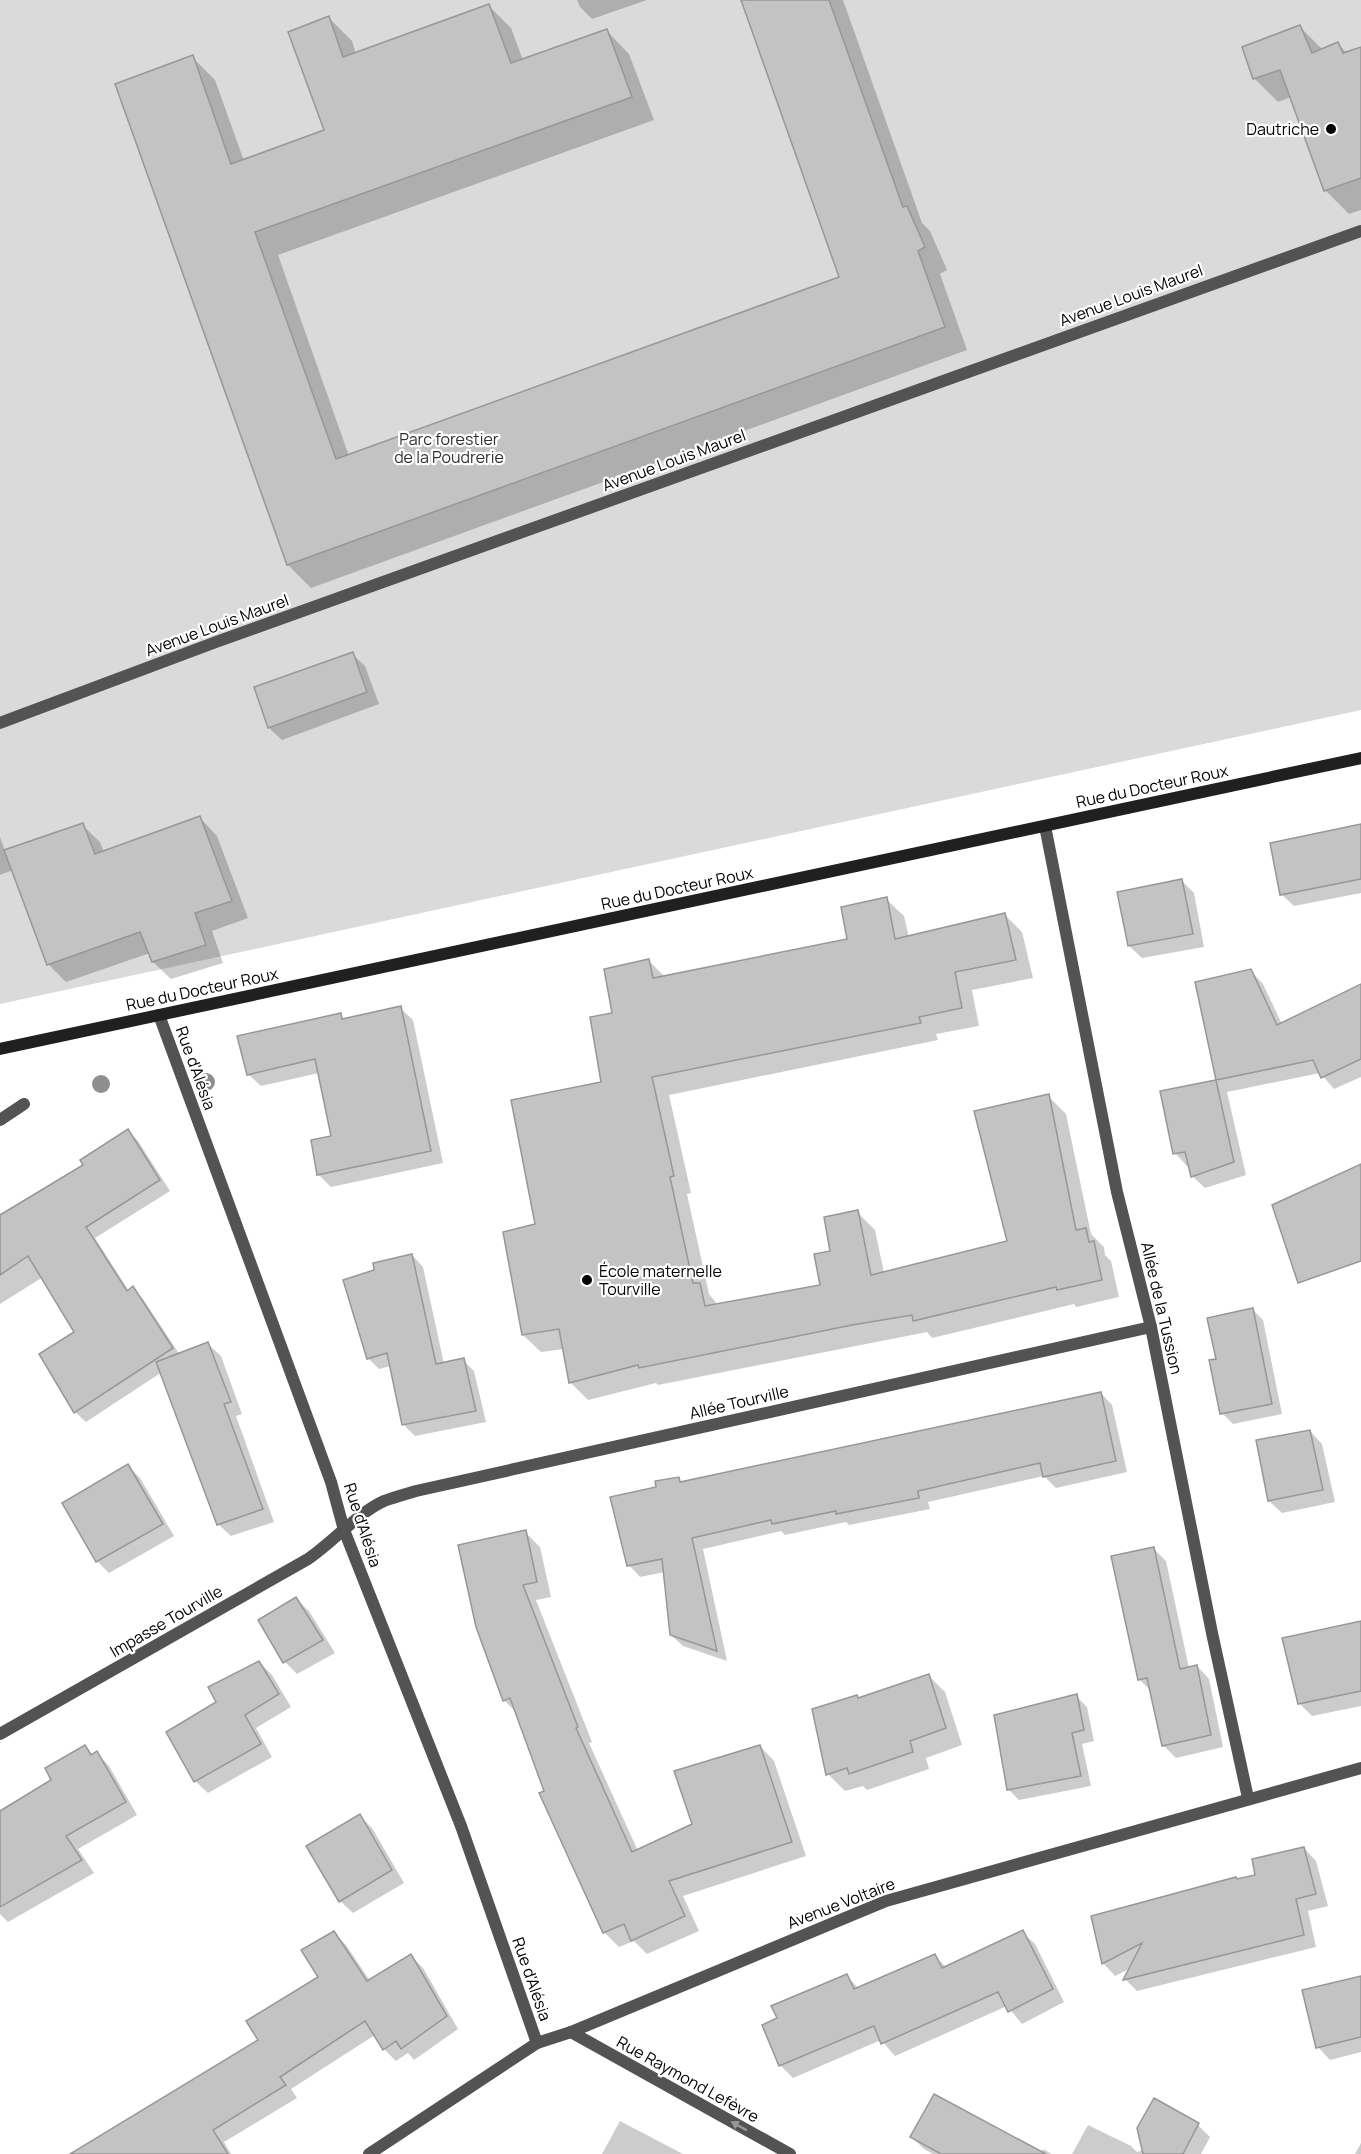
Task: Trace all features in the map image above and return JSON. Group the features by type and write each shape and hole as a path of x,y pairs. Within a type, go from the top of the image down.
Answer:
{"main road":[{"name":"Rue du Docteur Roux","path":"0,1049 1361,758"}],"street":[{"name":"Avenue Louis Maurel","path":"0,723 216,642 1361,231"},
{"name":"Allée de la Tussion","path":"1045,826 1122,1216 1151,1327 1212,1633 1248,1798"},
{"name":"Rue d'Alésia","path":"159,1015 332,1482 344,1530 460,1826 537,2043"},
{"path":"0,1120 24,1104"},
{"name":"Allée Tourville","path":"344,1530 383,1502 416,1491 1151,1327"},
{"name":"Impasse Tourville","path":"0,1734 308,1559 344,1530"},
{"name":"Avenue Voltaire","path":"369,2154 537,2043 571,2032 886,1901 1361,1768"},
{"name":"Rue Raymond Lefèvre","path":"571,2032 790,2154"}],"green space":[{"name":"Parc forestier de la Poudrerie","path":"0,0 1361,0 1361,710 0,1004"}],"building":[{"path":"741,0 829,0 903,207 907,206 925,247 918,251 945,327 287,565 115,84 193,55 231,164 324,130 288,32 329,16 343,57 489,4 511,63 607,29 632,97 255,232 336,459 839,277"},
{"name":"Dautriche","path":"1300,25 1312,53 1338,42 1343,53 1361,47 1361,178 1324,191 1280,70 1253,79 1242,47"},
{"path":"353,652 367,692 268,728 254,687"},
{"path":"200,816 232,901 195,913 206,945 152,962 140,932 47,965 4,850 83,823 95,854"},
{"path":"1361,824 1361,879 1280,895 1270,843"},
{"path":"1182,879 1193,934 1128,946 1117,892"},
{"path":"887,897 895,939 1005,913 1016,960 955,972 962,1008 919,1017 921,1023 652,1077 674,1176 670,1177 693,1283 700,1283 705,1306 820,1285 814,1254 830,1251 824,1217 858,1210 871,1275 1007,1241 974,1111 1049,1094 1076,1230 1086,1228 1089,1242 1094,1241 1102,1280 1057,1290 1056,1287 913,1321 912,1315 639,1368 638,1365 569,1383 559,1329 522,1335 503,1232 535,1224 511,1100 601,1082 590,1017 612,1013 604,969 649,959 653,978 847,939 841,907"},
{"path":"1251,969 1277,1025 1361,984 1361,1059 1321,1078 1313,1060 1216,1080 1195,982"},
{"path":"401,1006 431,1151 317,1175 311,1140 331,1136 315,1059 247,1075 237,1036 341,1013 342,1019"},
{"path":"1216,1080 1234,1162 1191,1177 1185,1152 1173,1154 1160,1091"},
{"path":"128,1129 160,1180 86,1227 127,1291 133,1286 173,1348 74,1413 39,1354 74,1332 28,1256 0,1275 0,1215 83,1165 80,1160"},
{"path":"1361,1164 1361,1261 1298,1283 1272,1205"},
{"path":"412,1254 436,1364 464,1358 476,1411 402,1425 387,1353 367,1359 343,1280 374,1270 373,1263"},
{"path":"1253,1308 1272,1404 1220,1414 1209,1360 1216,1359 1207,1318"},
{"path":"208,1342 231,1402 224,1404 263,1509 217,1525 156,1362"},
{"path":"1101,1392 1116,1461 1043,1477 1040,1463 918,1491 919,1498 772,1524 771,1520 692,1538 717,1651 670,1635 662,1559 627,1566 610,1497 656,1487 655,1481 679,1477 680,1482"},
{"path":"1310,1430 1323,1490 1268,1501 1256,1440"},
{"path":"128,1464 163,1524 96,1562 62,1503"},
{"path":"526,1530 537,1582 523,1585 578,1727 576,1728 632,1852 692,1824 674,1771 760,1745 792,1842 669,1881 685,1916 631,1941 624,1924 603,1933 539,1793 544,1791 510,1698 503,1701 476,1627 458,1545"},
{"path":"1154,1547 1180,1669 1197,1665 1211,1735 1162,1746 1147,1678 1138,1680 1111,1556"},
{"path":"296,1597 323,1640 283,1663 258,1620"},
{"path":"1361,1621 1361,1691 1298,1704 1282,1638"},
{"path":"259,1661 279,1694 245,1715 261,1744 194,1782 166,1732 216,1702 208,1687"},
{"path":"929,1674 946,1728 910,1741 913,1752 849,1774 847,1768 826,1775 812,1709 857,1695 858,1698"},
{"path":"1077,1694 1084,1730 1072,1733 1081,1776 1007,1790 994,1715"},
{"path":"85,1745 91,1755 97,1751 126,1802 66,1836 82,1860 0,1907 0,1811 51,1780 45,1768"},
{"path":"360,1814 392,1870 339,1902 306,1846"},
{"path":"1304,1847 1316,1894 1296,1899 1304,1935 1123,1980 1142,1943 1102,1964 1091,1916 1236,1877 1237,1879 1255,1875 1252,1859"},
{"path":"1023,1930 1053,1989 1008,2012 998,1992 881,2044 874,2026 779,2066 762,2025 777,2018 771,2006 847,1974 854,1989 935,1954 942,1968"},
{"path":"334,1931 367,1981 411,1954 447,2016 401,2049 396,2041 383,2050 365,2021 280,2077 286,2085 213,2130 228,2154 70,2154 258,2040 246,2021 318,1977 301,1950"},
{"path":"1361,1976 1361,2037 1316,2048 1302,1990"},
{"path":"934,2094 1046,2154 941,2154 910,2137"},
{"path":"1154,2098 1199,2123 1183,2154 1143,2154 1137,2128"}],"place":[{"name":"Dautriche","path":"1331,129"},
{"name":"École maternelle Tourville","path":"587,1280"}]}
